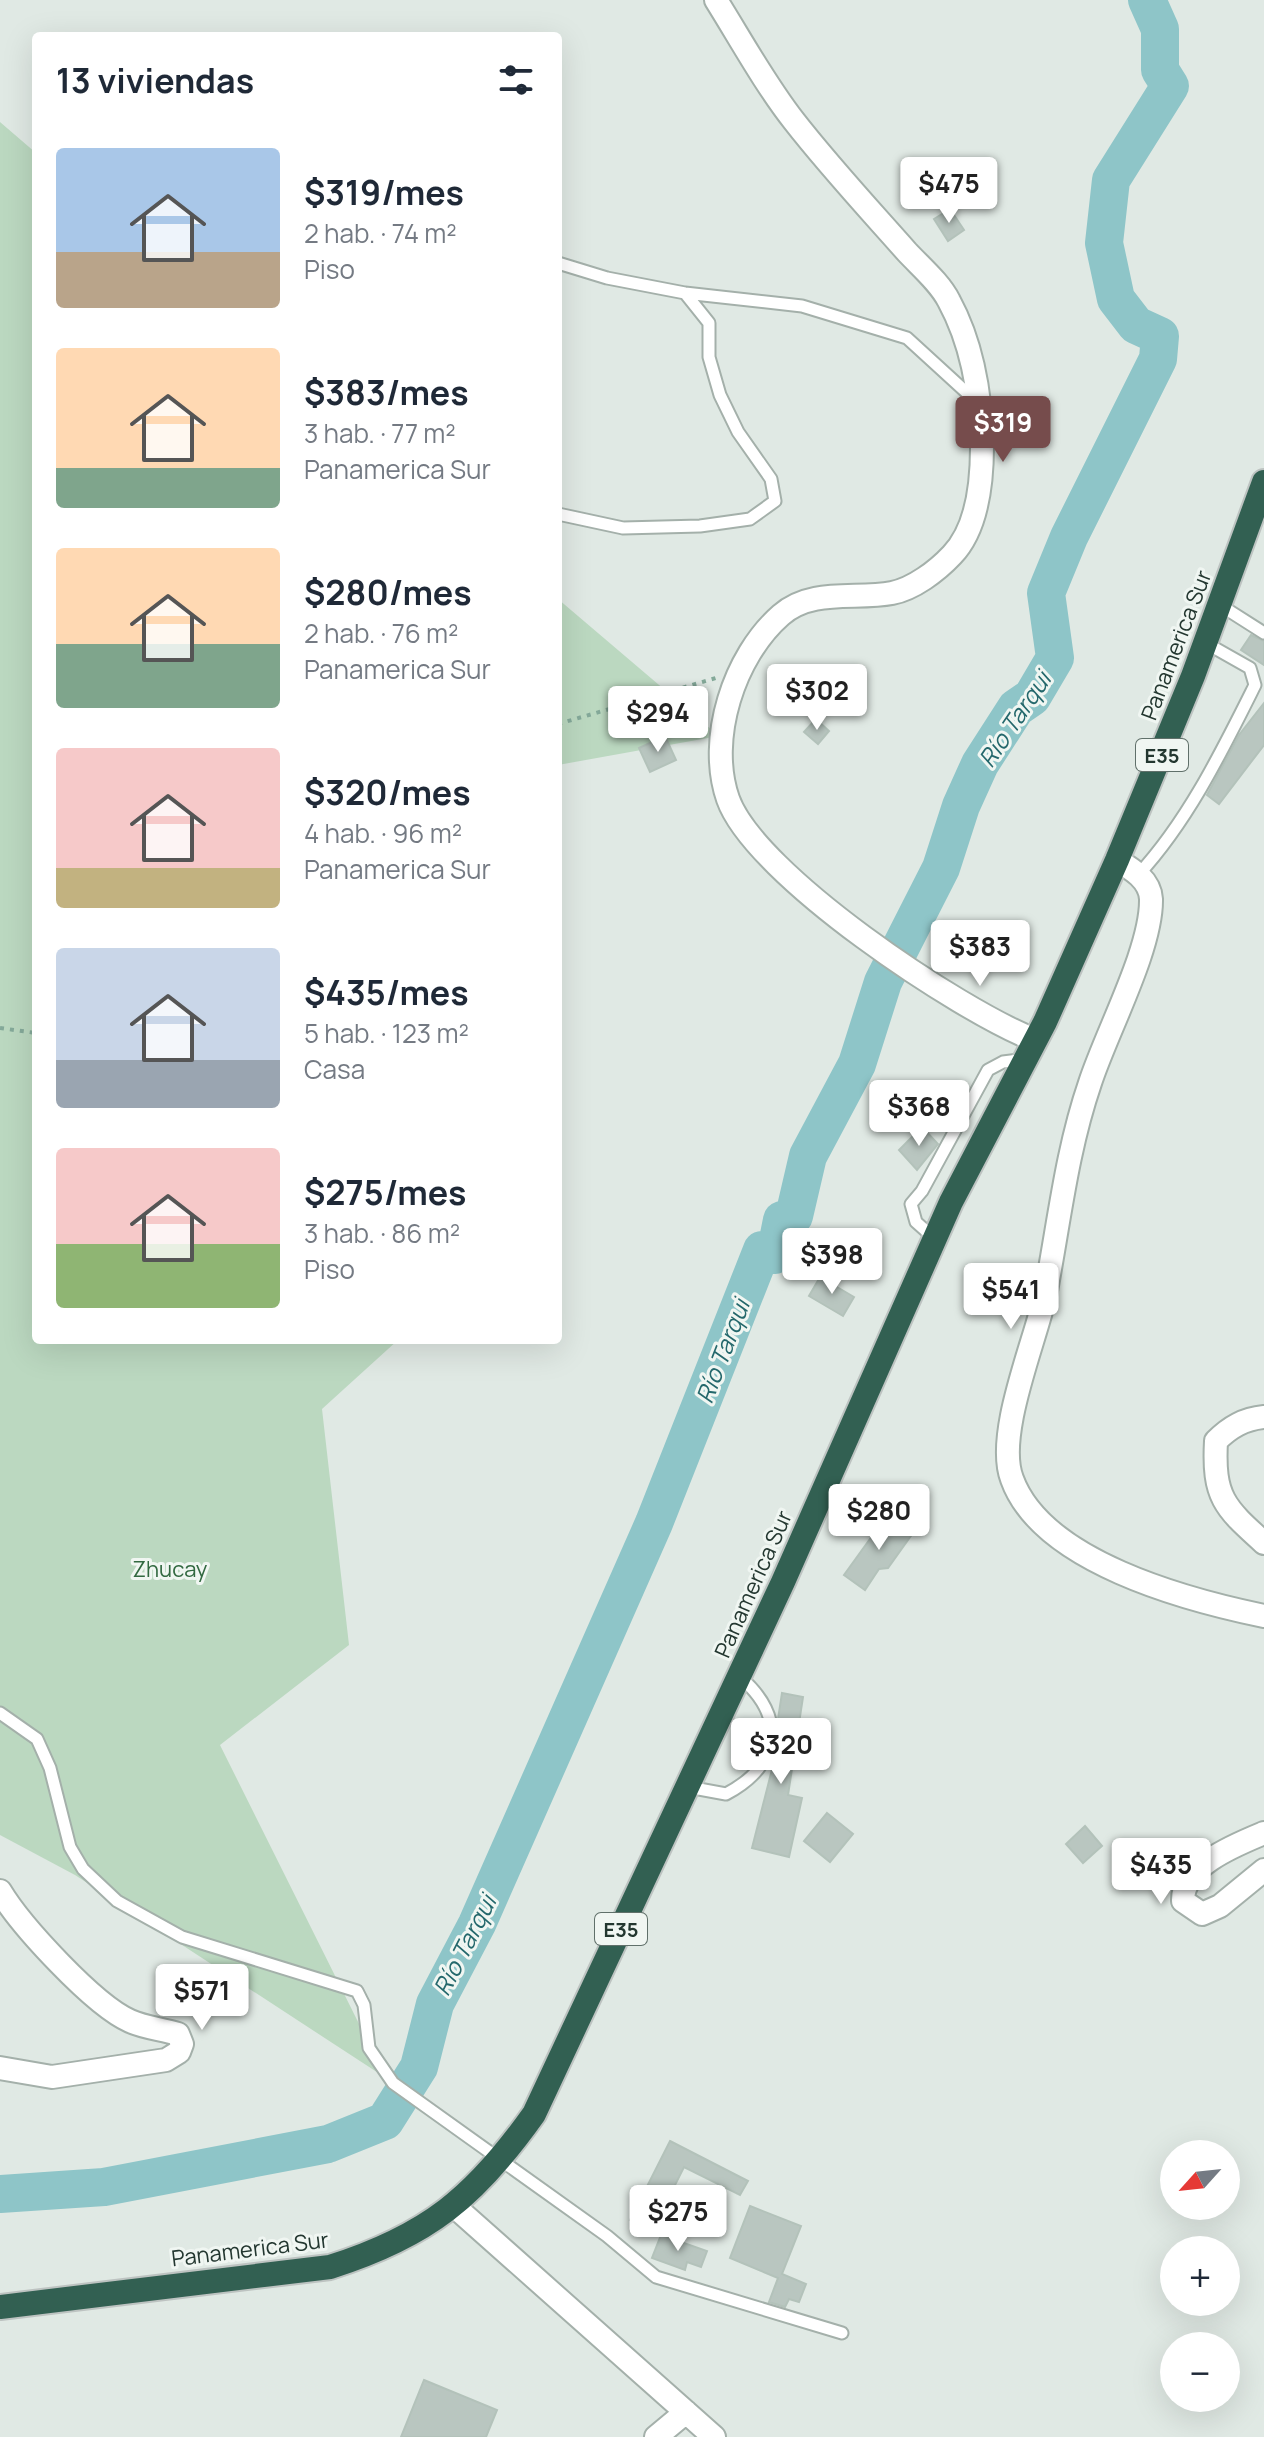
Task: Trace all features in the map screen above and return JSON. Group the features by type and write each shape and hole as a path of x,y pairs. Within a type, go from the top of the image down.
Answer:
{"highway":[{"name":"Panamerica Sur","path":"0,2307 330,2267 393,2243 439,2219 500,2162 534,2114 739,1676 935,1239 1030,1050 1117,860 1156,772 1264,482"}],"street":[{"path":"716,0 792,120 948,298 971,353 980,405 982,451 970,531 953,554 930,575 894,593 814,599 784,612 758,639 737,672 723,738 722,770 729,801 752,840 783,874 868,939 1030,1050"},
{"path":"1117,860 1138,875 1151,896 1150,910 1138,956 1089,1083 1069,1153 1045,1297 1017,1389 1008,1456 1011,1478 1028,1510 1054,1534 1092,1558 1167,1592 1264,1616"},
{"path":"1264,1417 1249,1419 1228,1429 1216,1441 1214,1477 1230,1512 1264,1543"},
{"path":"1264,1833 1211,1860 1188,1878 1183,1886 1183,1901 1202,1914 1220,1906 1264,1870"},
{"path":"0,1891 40,1944 115,2013 134,2023 178,2034 182,2044 179,2052 166,2060 52,2077 0,2068"},
{"path":"454,2206 714,2437"},
{"path":"656,2437 686,2412"}],"lane":[{"path":"562,264 607,278 685,293 802,306 907,338 980,405"},
{"path":"562,515 623,528 700,526 750,519 775,501 771,479 738,432 720,395 709,357 709,323 685,293"},
{"path":"1220,605 1264,633"},
{"path":"1138,875 1174,828 1229,738 1255,685 1250,668 1204,642"},
{"path":"935,1239 916,1222 911,1204 922,1191 988,1070 1030,1050"},
{"path":"688,1787 726,1794 753,1778 766,1760 771,1740 770,1714 760,1694 739,1676"},
{"path":"0,1713 37,1739 50,1768 70,1847 83,1869 103,1889 151,1922 182,1937 357,1991 364,2005 369,2048 393,2083 607,2236 656,2277 842,2333"}],"path":[{"path":"562,723 737,672"},
{"path":"0,1028 32,1032"}],"green space":[{"name":"Zhucay","path":"0,122 32,150 32,1344 394,1344 322,1409 349,1645 220,1745 386,2078 75,1875 0,1835"},
{"path":"562,602 719,736 562,764"}],"building":[{"path":"950,209 964,230 948,241 934,219"},
{"path":"1251,635 1264,641 1264,665 1241,650"},
{"path":"1264,703 1264,745 1219,804 1207,795 1239,735"},
{"path":"816,719 829,731 818,744 804,732"},
{"path":"665,736 676,760 650,772 639,748"},
{"path":"922,1127 938,1144 917,1170 899,1150"},
{"path":"820,1277 854,1297 843,1316 809,1296"},
{"path":"888,1514 913,1533 888,1568 879,1569 865,1590 844,1575"},
{"path":"782,1693 803,1697 788,1795 802,1798 789,1857 752,1848 779,1742 778,1719"},
{"path":"827,1813 853,1834 830,1862 804,1841"},
{"path":"1085,1826 1102,1846 1083,1863 1066,1844"},
{"path":"1192,1845 1194,1855 1178,1867 1174,1850"},
{"path":"670,2141 748,2181 740,2195 684,2167 652,2231 630,2220"},
{"path":"750,2206 801,2226 782,2274 806,2284 799,2302 789,2299 785,2307 769,2302 778,2278 730,2258"},
{"path":"661,2235 707,2251 701,2267 687,2262 685,2270 652,2258"},
{"path":"424,2380 497,2410 486,2437 401,2437"}],"waterway":[{"name":"Río Tarqui","path":"0,2194 104,2187 328,2144 385,2121 419,2067 435,2004 477,1924 654,1523 762,1250 775,1255 782,1220 794,1216 808,1156 857,1064 883,982 941,868 961,806 980,764 1016,708 1032,697 1055,658 1046,593 1069,537 1158,359 1160,336 1136,325 1116,299 1104,243 1111,180 1170,86 1160,70 1160,29 1147,0"}]}
